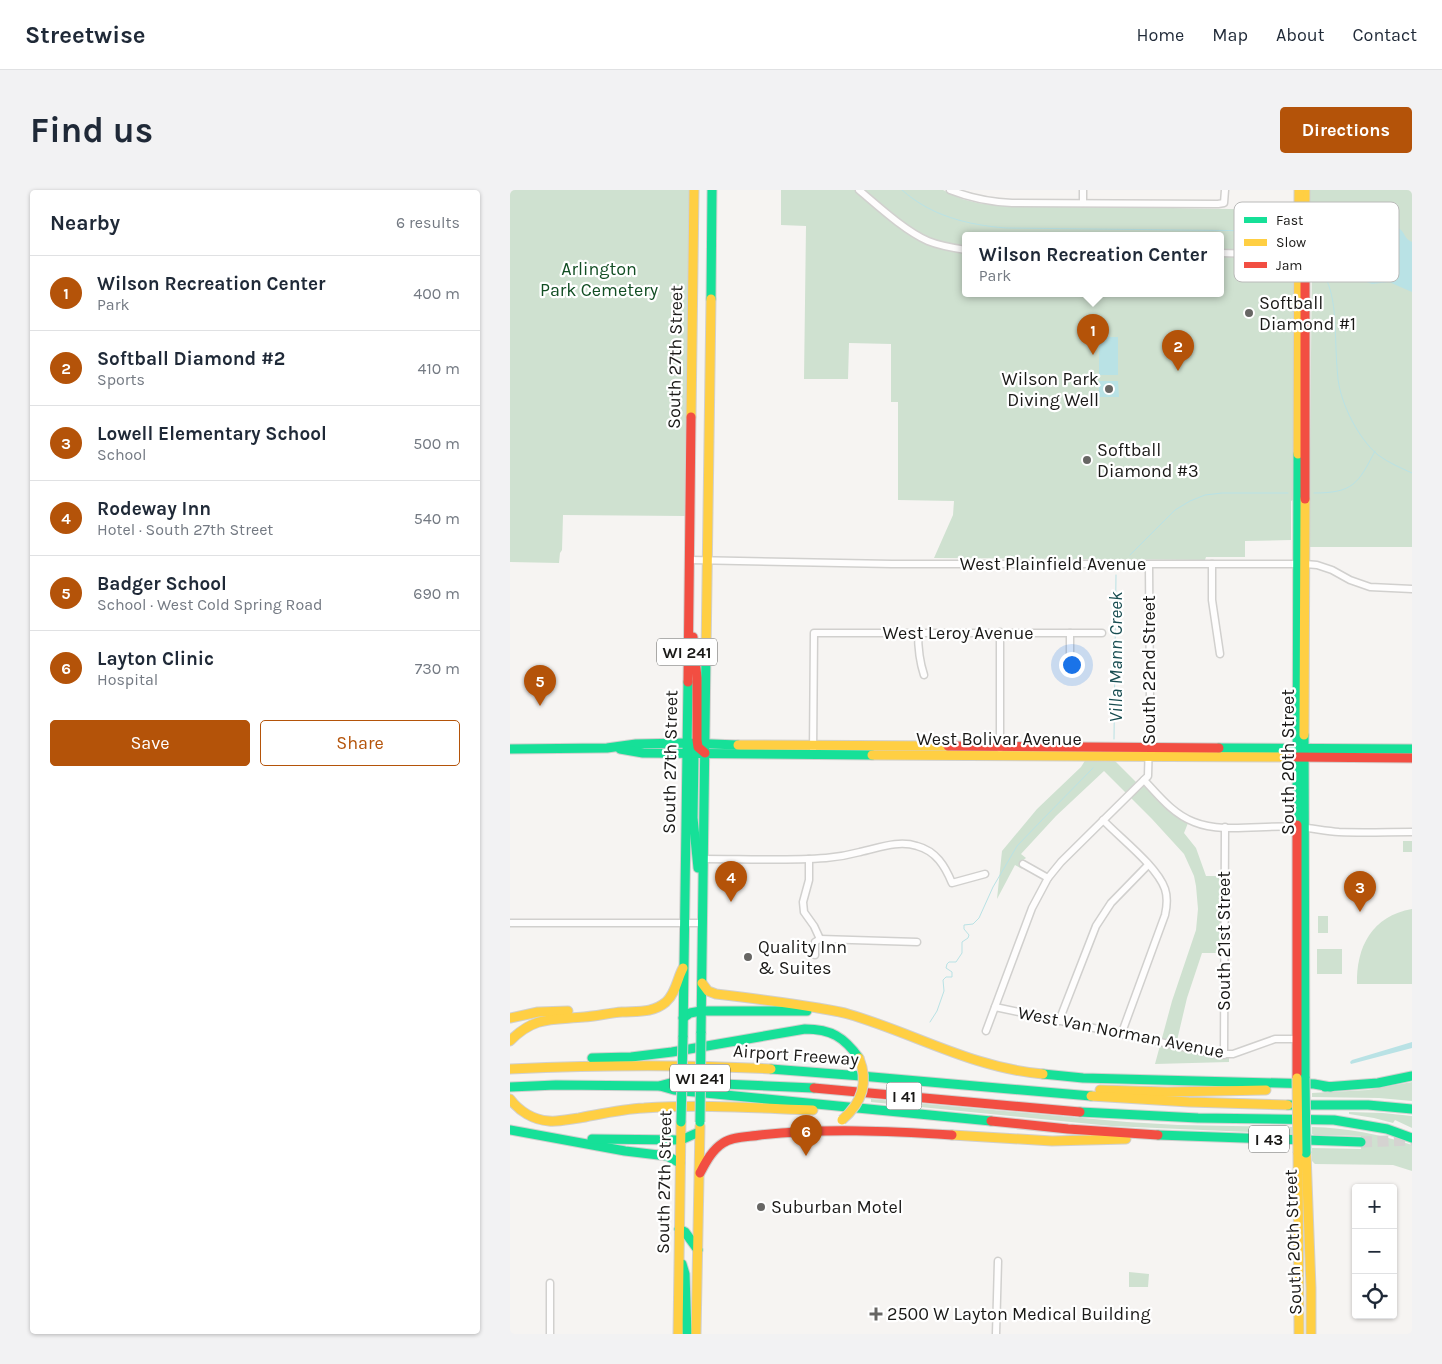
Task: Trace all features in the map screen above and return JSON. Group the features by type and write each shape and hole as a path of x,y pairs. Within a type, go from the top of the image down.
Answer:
{"main road":[{"name":"South 27th Street","path":"678,1334 688,750 688,596 694,190"},
{"name":"South 27th Street","path":"696,1334 700,1173 703,747 711,192"},
{"name":"South 20th Street","path":"1299,1334 1303,1192 1300,1039 1302,282"},
{"path":"688,596 703,747"},
{"name":"West Bolivar Avenue","path":"510,748 612,748 636,744 688,750 703,747 905,750 1000,746 1149,752"},
{"name":"West Bolivar Avenue","path":"1301,753 1412,749"},
{"path":"688,750 693,818 703,906"},
{"name":"West Bolivar Avenue","path":"905,750 1000,756 1149,752 1301,753 1412,758"},
{"path":"510,1041 521,1029 537,1021 620,1012 651,1011 668,1001 677,986 677,976 683,968"},
{"path":"702,983 708,991 716,994 792,1003 846,1013 888,1027 960,1056 1028,1073 1083,1078 1314,1084 1331,1087"},
{"path":"510,1018 529,1013 550,1011 620,1012"},
{"path":"683,1018 690,1013 701,1011 825,1011 846,1013"},
{"path":"572,1066 590,1058 632,1057 664,1053 815,1028 828,1031 842,1038 850,1045 859,1058 864,1074 863,1091 853,1111 842,1120 827,1127 737,1138 724,1142 713,1151 700,1173"},
{"name":"Airport Freeway","path":"510,1070 572,1066 694,1065 864,1075 1048,1092"},
{"path":"1048,1092 1077,1089 1194,1092 1331,1087 1378,1083 1412,1076"},
{"name":"I 41","path":"510,1087 556,1085 659,1086 674,1082 781,1086 1092,1113 1198,1118 1334,1120 1368,1124 1412,1138"},
{"name":"I 43","path":"659,1086 674,1090 1068,1129 1177,1136 1361,1142"},
{"name":"I 41","path":"1048,1092 1075,1096 1190,1103 1377,1105 1412,1108"},
{"path":"510,1099 524,1113 549,1121 653,1108 833,1111 888,1116 907,1113"},
{"path":"510,1130 667,1156 680,1163"},
{"path":"798,1132 885,1131 1057,1141 1171,1140 1177,1136"},
{"path":"558,1138 681,1140 700,1132"},
{"name":"South 20th Street","path":"1303,1192 1311,1288 1311,1334"},
{"path":"680,1215 687,1224 699,1228"},
{"path":"679,1229 686,1232 698,1250"},
{"path":"679,1256 686,1274 687,1334"}],"street":[{"path":"859,190 924,239 944,246 962,249"},
{"path":"950,190 972,198 1012,203 1218,204 1224,203 1225,190"},
{"path":"1083,203 1084,190"},
{"name":"West Plainfield Avenue","path":"690,560 892,564 1301,564 1332,570 1350,580 1370,587 1412,589"},
{"name":"South 22nd Street","path":"1146,778 1149,752 1149,564"},
{"path":"1212,564 1212,600 1220,654"},
{"path":"918,632 918,652 924,675"},
{"path":"1000,632 1000,756"},
{"name":"West Leroy Avenue","path":"813,750 814,633 1102,633"},
{"path":"1070,633 1070,673"},
{"path":"986,1031 1029,916 1048,878 1102,820 1146,778 1168,805 1182,817 1202,825 1300,828 1341,832 1412,832"},
{"path":"1102,820 1161,880 1168,903 1121,1035"},
{"name":"South 21st Street","path":"1224,827 1224,1055"},
{"path":"703,859 776,860 836,857 892,845 911,845 927,850 938,857 946,868 952,883 985,874"},
{"path":"809,858 809,880 803,902 804,912 820,939"},
{"path":"1023,864 1048,878"},
{"path":"1059,1021 1096,926 1111,903 1148,865"},
{"path":"510,923 703,923"},
{"path":"815,955 815,942 820,939 917,942"},
{"name":"West Van Norman Avenue","path":"995,1007 1121,1035 1224,1055 1239,1053 1275,1039 1300,1039"},
{"path":"996,1334 998,1261"},
{"path":"550,1283 550,1334"}],"green space":[{"name":"Arlington Park Cemetery","path":"510,190 690,190 685,516 563,515 562,550 559,563 510,562"},
{"path":"781,190 855,190 902,227 910,227 864,190 943,190 962,199 994,205 1234,209 1234,282 1294,282 1293,500 1291,501 1291,540 1245,541 1245,557 1206,557 1205,560 934,558 953,515 954,501 898,500 898,402 891,402 891,344 849,343 848,379 804,379 806,226 781,225"},
{"path":"1310,190 1412,190 1412,547 1309,547 1312,282 1399,282 1399,202 1310,202"},
{"path":"1086,759 1114,760 1141,787 1147,788 1175,816 1188,823 1184,833 1196,848 1206,876 1220,876 1220,953 1202,953 1187,998 1175,1049 1216,1058 1229,1058 1229,1062 1155,1064 1172,1001 1196,930 1198,909 1196,886 1194,876 1184,854 1104,771 1056,816 1021,854 1026,858 1020,866 1022,869 1015,865 997,899 1002,851 1037,809 1081,767"},
{"path":"1403,841 1412,841 1412,852 1403,852"},
{"path":"1412,909 1412,984 1357,984 1357,970 1363,946 1369,935 1386,918"},
{"path":"1318,916 1328,916 1328,933 1318,933"},
{"path":"1317,949 1342,949 1342,974 1317,974"},
{"path":"1412,1082 1412,1101 1379,1098 1312,1097 1312,1093 1368,1090"},
{"path":"871,1099 1127,1122 1293,1127 1293,1134 1111,1126 871,1102"},
{"path":"1349,1112 1412,1116 1412,1128 1395,1120 1393,1123 1349,1114"},
{"path":"1312,1127 1363,1132 1412,1145 1412,1171 1393,1165 1315,1164 1312,1161 1312,1148 1361,1149 1361,1136 1314,1135 1312,1134"},
{"path":"1129,1272 1149,1274 1148,1287 1129,1287"}],"water":[{"path":"1399,229 1412,242 1412,292 1389,282 1399,282"},
{"path":"1366,282 1389,282 1372,284"},
{"path":"1099,337 1118,337 1118,375 1099,375"},
{"name":"Wilson Park Diving Well","path":"1099,381 1118,381 1119,397 1099,397"},
{"path":"1412,1042 1412,1048 1351,1064 1350,1062 1352,1060"}],"waterway":[{"path":"902,190 913,199 938,213 964,222 992,227 1234,231"},
{"path":"1327,282 1334,316 1338,379 1347,410 1357,430 1378,455 1412,473"},
{"path":"1314,493 1338,491 1353,484 1359,479 1375,451"},
{"name":"Villa Mann Creek","path":"1130,555 1175,510 1205,495 1222,493 1288,493"},
{"name":"Villa Mann Creek","path":"1114,739 1116,575"},
{"name":"Villa Mann Creek","path":"930,1022 937,1011 944,991 943,980 946,977 952,977 952,972 946,968 947,964 949,962 956,962 962,953 962,942 968,938 969,935 964,929 964,925 973,924 979,918 993,887 1017,846 1093,768"}],"tunnel":[{"path":"1361,1142 1412,1140"}],"traffic: fast":[{"path":"711,299 712,190"},
{"path":"1297,825 1298,454"},
{"path":"701,1033 706,654"},
{"path":"683,1037 688,682"},
{"path":"1304,735 1305,1078"},
{"path":"510,749 607,748 636,744 686,743 738,745"},
{"path":"686,743 694,753 693,818 698,868"},
{"path":"1219,748 1412,749"},
{"path":"620,749 643,753 872,755"},
{"path":"683,1018 690,1013 701,1011 807,1011"},
{"path":"592,1058 631,1057 672,1052 805,1029 814,1029 836,1036 848,1045 859,1058"},
{"path":"700,1122 701,1033"},
{"path":"681,1122 683,1037"},
{"path":"771,1069 1091,1096"},
{"path":"1043,1074 1083,1078 1314,1084 1331,1087"},
{"path":"1325,1087 1378,1083 1412,1076"},
{"path":"1305,1078 1306,1153"},
{"path":"510,1087 556,1085 659,1086 674,1082 814,1088"},
{"path":"660,1086 674,1090 991,1121"},
{"path":"1288,1105 1368,1105 1412,1109"},
{"path":"1080,1112 1198,1118 1334,1120 1387,1129 1412,1138"},
{"path":"510,1130 625,1151 667,1156 680,1163"},
{"path":"592,1139 681,1140 699,1132"},
{"path":"1158,1135 1361,1142"},
{"path":"679,1229 685,1232 698,1250"},
{"path":"682,1264 685,1274 687,1334"}],"traffic: slow":[{"path":"691,417 694,190"},
{"path":"1299,190 1299,202"},
{"path":"1305,190 1305,202"},
{"path":"1298,454 1299,282"},
{"path":"706,654 711,299"},
{"path":"1304,735 1305,499"},
{"path":"738,745 948,746"},
{"path":"872,755 1291,757"},
{"path":"510,1041 527,1027 544,1021 589,1017 617,1012 645,1011 661,1006 674,990 683,968"},
{"path":"702,983 708,991 716,994 844,1013 992,1065 1043,1074"},
{"path":"510,1018 538,1012 568,1011"},
{"path":"842,1120 854,1107 862,1092 863,1076 859,1058"},
{"path":"510,1069 640,1066 706,1066 771,1069"},
{"path":"1297,1078 1298,1153"},
{"path":"1100,1090 1167,1092 1266,1090"},
{"path":"1091,1096 1189,1102 1288,1105"},
{"path":"510,1099 527,1114 537,1119 553,1121 628,1109 686,1106 813,1110"},
{"path":"678,1334 681,1122"},
{"path":"696,1334 700,1126"},
{"path":"952,1135 1052,1141 1126,1139"},
{"path":"1298,1153 1299,1334"},
{"path":"1306,1153 1311,1334"}],"traffic: jam":[{"path":"1305,282 1305,499"},
{"path":"688,682 691,417"},
{"path":"693,637 697,678 697,740 698,747 705,753"},
{"path":"948,746 1219,748"},
{"path":"1291,757 1412,758"},
{"path":"1297,825 1297,1078"},
{"path":"814,1088 1080,1112"},
{"path":"991,1121 1068,1129 1158,1135"},
{"path":"700,1173 710,1156 719,1146 731,1139 741,1137 832,1131 880,1131 952,1135"}],"place":[{"name":"Softball Diamond #1","path":"1249,313"},
{"name":"Wilson Recreation Center","path":"1093,355"},
{"name":"Softball Diamond #2","path":"1178,371"},
{"name":"Wilson Park Diving Well","path":"1109,389"},
{"name":"Softball Diamond #3","path":"1087,460"},
{"name":"Badger School","path":"540,706"},
{"name":"Rodeway Inn","path":"731,902"},
{"name":"Lowell Elementary School","path":"1360,912"},
{"name":"Quality Inn & Suites","path":"748,957"},
{"name":"Layton Clinic","path":"806,1156"},
{"name":"Suburban Motel","path":"761,1207"},
{"name":"2500 W Layton Medical Building","path":"876,1314"}]}
